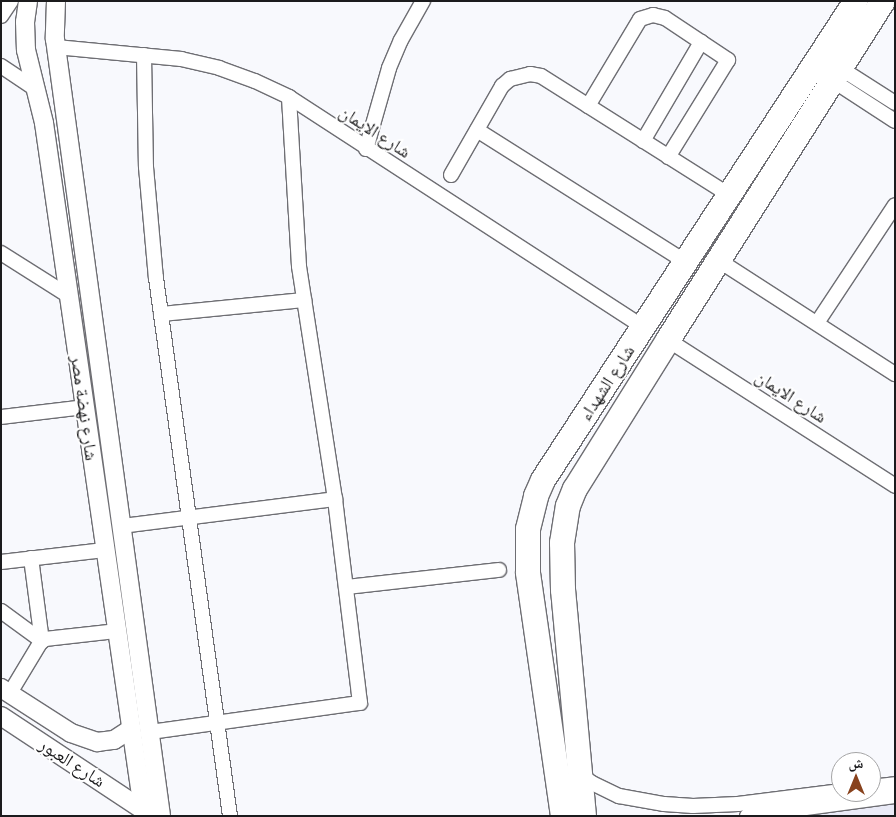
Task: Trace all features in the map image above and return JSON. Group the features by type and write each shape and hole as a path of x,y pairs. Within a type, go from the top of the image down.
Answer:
{"highway":[{"name":"شارع الشهداء","path":"563,816 530,600 527,546 531,512 543,480 856,1"},
{"name":"شارع الشهداء","path":"584,816 563,590 563,525 575,489 883,1"},
{"path":"527,546 541,553 549,552 562,543"},
{"path":"530,600 540,587 548,585 563,590"}],"street":[{"path":"1,16 11,1"},
{"name":"شارع نهضة مصر","path":"28,1 25,22 26,50 44,123 143,813"},
{"name":"شارع نهضة مصر","path":"56,1 56,47 161,816"},
{"path":"366,149 389,68 400,40 423,1"},
{"path":"588,106 640,19 646,16 659,15 728,60 668,157"},
{"path":"642,141 701,42"},
{"name":"شارع الايمان","path":"56,47 182,60 219,68 255,81 289,97 366,149 643,327"},
{"path":"144,55 148,186 161,314 230,816"},
{"path":"1,66 37,90"},
{"path":"836,74 895,103"},
{"path":"836,74 895,121"},
{"path":"451,175 502,86 520,75 541,76 729,196"},
{"path":"150,732 360,703 335,499 299,266 289,97"},
{"path":"477,130 686,262"},
{"path":"817,323 889,225 895,206"},
{"path":"1,253 69,296"},
{"path":"718,260 895,374"},
{"path":"161,314 304,300"},
{"name":"شارع الايمان","path":"668,340 895,486"},
{"path":"1,417 85,407"},
{"path":"122,526 335,499"},
{"path":"1,562 104,550"},
{"path":"31,558 42,641"},
{"path":"347,586 499,570"},
{"path":"1,611 42,641"},
{"path":"6,691 42,641 51,637 116,631"},
{"name":"شارع العبور","path":"6,691 71,733 97,742 114,740 131,729"},
{"name":"شارع العبور","path":"1,716 143,813"},
{"path":"580,774 592,783 619,796 663,810 738,804 831,792"},
{"path":"881,786 895,784"},
{"path":"747,816 895,796"}],"shaded area":[{"path":"895,802 895,816 780,816"}]}
